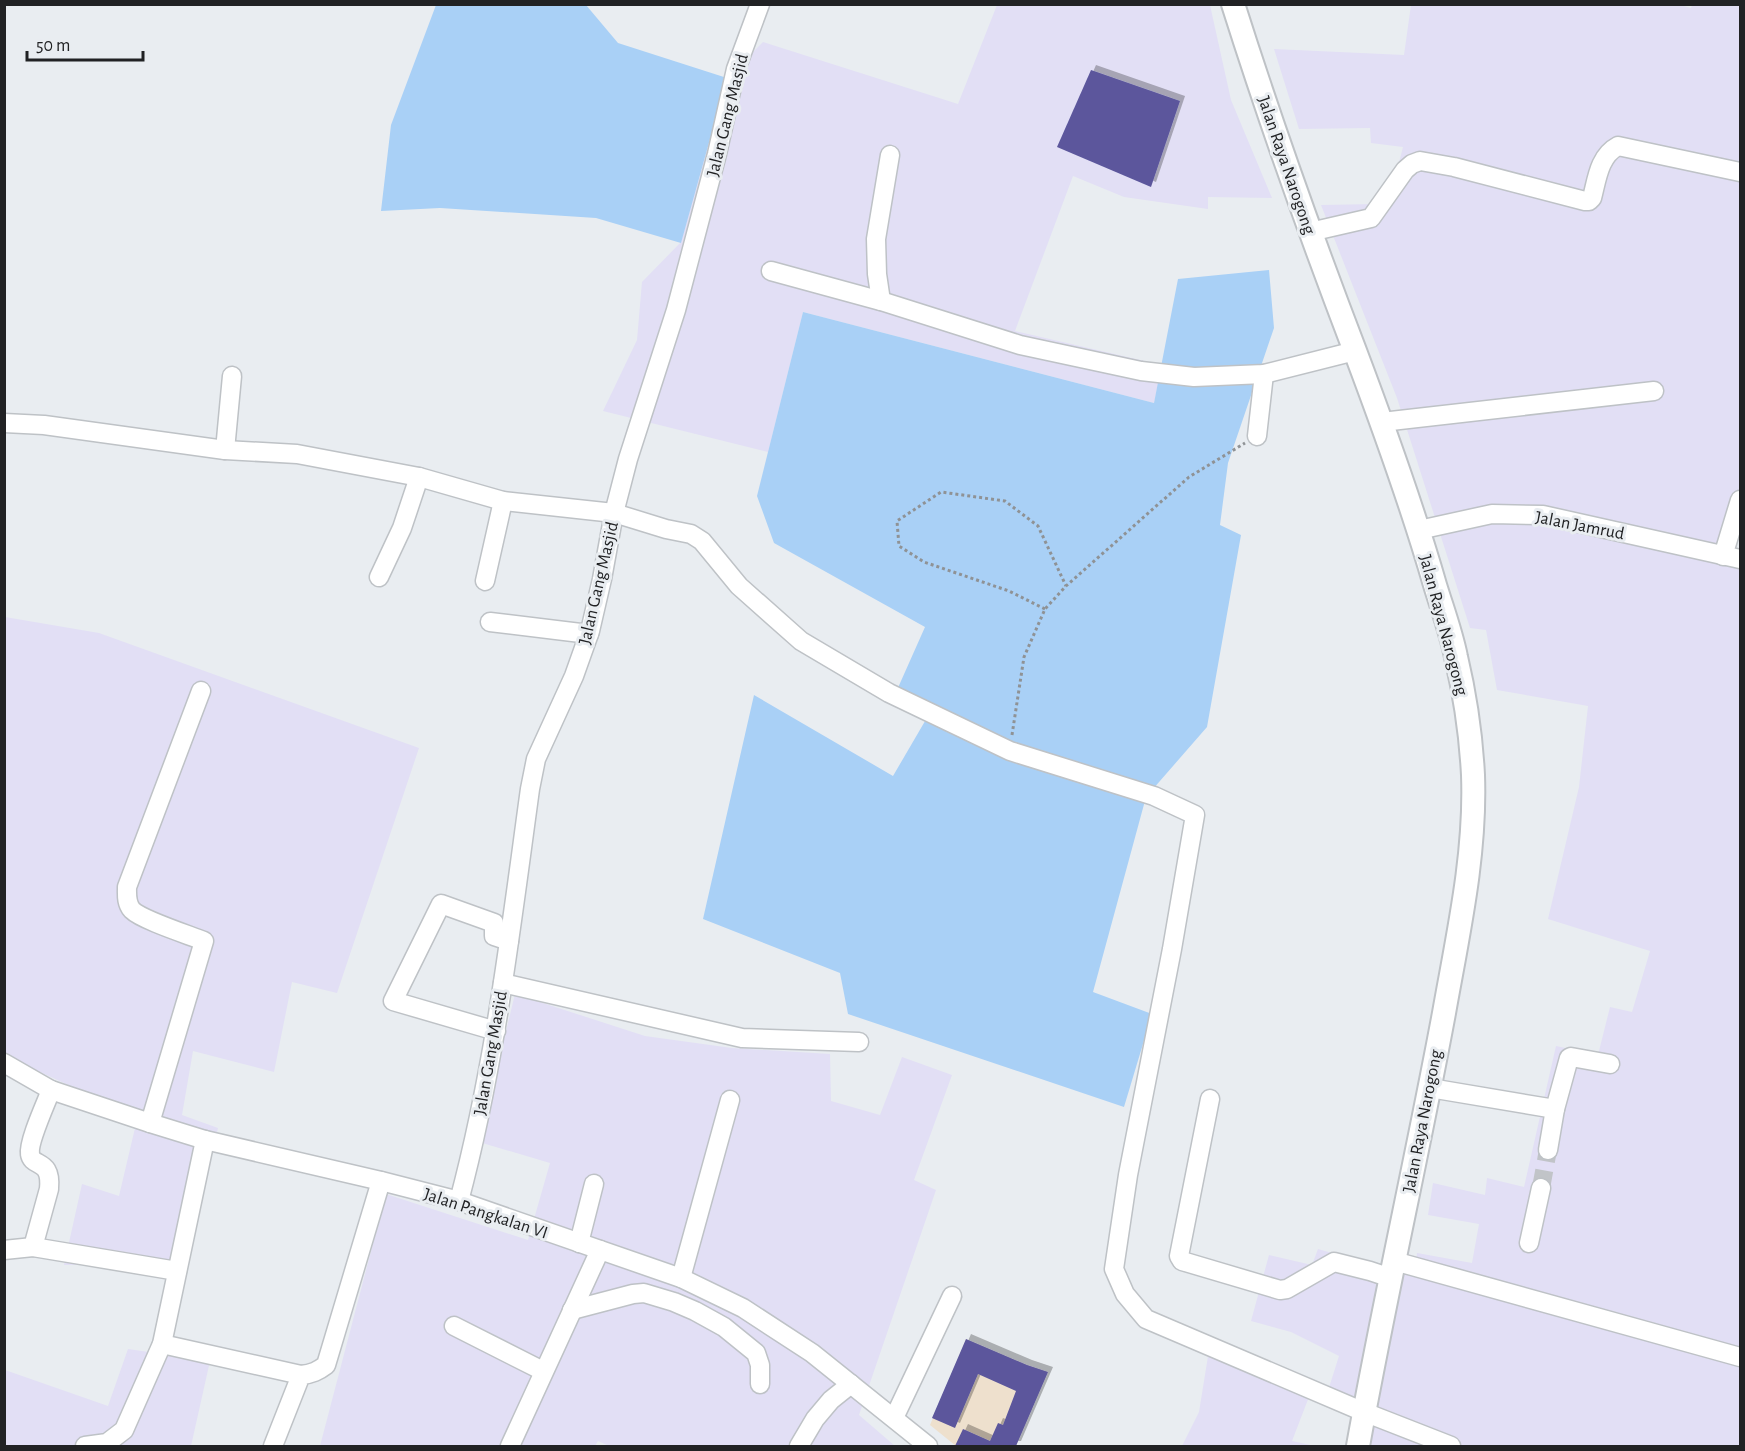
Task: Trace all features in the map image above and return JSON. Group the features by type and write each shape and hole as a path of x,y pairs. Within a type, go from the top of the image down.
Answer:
{"main road":[{"name":"Jalan Raya Narogong","path":"1233,4 1310,232 1382,422 1419,530 1456,655 1468,724 1473,777 1472,836 1467,885 1430,1088 1358,1446"}],"street":[{"name":"Jalan Gang Masjid","path":"459,1201 474,1142 496,1031 536,759 574,676 589,634 614,513 628,459 676,310 717,154 736,69 759,4"},
{"path":"1310,232 1371,218 1405,170 1420,161 1454,167 1585,201 1592,198 1602,161 1610,150 1618,146 1740,172"},
{"path":"881,301 876,239 890,155"},
{"path":"771,271 881,301 1020,345 1142,372 1194,377 1264,374 1355,351"},
{"path":"1257,436 1264,374"},
{"path":"225,450 232,376"},
{"path":"1382,422 1654,391"},
{"path":"4,423 44,425 225,450 297,454 419,477 504,501 614,513 691,534 702,541 739,586 801,641 889,693 1010,750 1154,796 1195,815 1128,1175 1114,1269 1125,1294 1146,1319 1450,1446"},
{"path":"380,577 402,528 419,477"},
{"path":"1732,557 1740,500"},
{"path":"485,581 504,501"},
{"name":"Jalan Jamrud","path":"1419,530 1492,514 1543,515 1732,557"},
{"path":"490,622 589,634"},
{"path":"150,1123 204,941 147,919 132,910 127,900 127,887 201,691"},
{"path":"496,1031 393,1001 441,904 494,923 494,936 509,941"},
{"path":"503,983 742,1038 859,1042"},
{"path":"1548,1150 1555,1109 1569,1058 1610,1064"},
{"name":"Jalan Pangkalan VI","path":"4,1063 51,1089 150,1123 205,1140 459,1201 681,1278 743,1308 812,1353 928,1446"},
{"path":"1430,1088 1555,1109"},
{"path":"33,1247 50,1180 48,1170 32,1159 29,1154 51,1089"},
{"path":"1210,1098 1179,1256 1182,1261 1280,1290 1287,1289 1334,1262 1370,1271 1392,1270 1740,1358"},
{"path":"681,1278 730,1100"},
{"path":"85,1446 107,1443 124,1430 162,1344 205,1140"},
{"path":"162,1344 301,1375 319,1371 326,1365 381,1181"},
{"path":"579,1243 594,1184"},
{"path":"1529,1243 1541,1188"},
{"path":"4,1250 33,1247 177,1271"},
{"path":"510,1446 600,1250"},
{"path":"572,1310 644,1293 674,1302 724,1327 756,1353 760,1365 760,1384"},
{"path":"894,1418 952,1296"},
{"path":"454,1326 543,1371"},
{"path":"273,1446 301,1375"},
{"path":"799,1446 814,1419 852,1384"}],"path":[{"path":"1010,750 1024,657 1045,609 1066,586 1189,477 1257,436"},
{"path":"1045,609 1009,591 924,562 899,546 897,521 941,492 1005,501 1038,526 1066,586"}],"shaded area":[{"path":"1677,4 1691,8 1692,5 1740,5 1740,520 1730,555 1740,559 1740,1446 1345,1446 1354,1408 1327,1394 1339,1356 1291,1332 1251,1321 1269,1255 1312,1265 1318,1249 1415,1277 1417,1253 1472,1263 1479,1224 1428,1215 1433,1183 1485,1195 1487,1178 1524,1187 1556,1046 1598,1055 1610,1007 1632,1012 1650,951 1548,919 1579,787 1588,706 1497,690 1486,630 1470,628 1397,398 1321,205 1377,204 1392,189 1403,147 1371,143 1370,128 1299,129 1274,49 1404,55 1411,5"},
{"path":"436,5 586,5 618,43 727,78 681,243 596,218 440,208 381,211 391,125"},
{"path":"997,5 1210,5 1231,100 1272,198 1208,197 1208,209 1124,197 1073,176 1015,331 1162,365 1154,403 803,312 768,452 603,411 637,340 642,282 681,242 727,78 763,42 958,104"},
{"path":"1269,270 1274,328 1228,463 1220,525 1241,535 1207,727 1146,797 1093,992 1152,1014 1124,1107 848,1014 840,973 703,919 754,695 893,776 928,716 897,690 925,627 774,543 757,496 803,312 1154,403 1178,279"},
{"path":"5,617 99,633 419,748 337,993 292,982 274,1072 193,1051 182,1115 218,1128 185,1274 116,1264 64,1265 82,1184 119,1196 139,1111 88,1094 5,1056"},
{"path":"515,994 645,1036 732,1048 830,1054 831,1101 880,1115 902,1057 952,1075 914,1180 936,1190 859,1415 895,1446 609,1446 598,1441 595,1446 320,1446 386,1194 528,1240 550,1163 479,1142"},
{"path":"966,1339 1048,1372 1016,1446 956,1446 930,1425"},
{"path":"128,1349 210,1361 191,1446 5,1446 5,1370 108,1406"},
{"path":"1209,1350 1312,1389 1292,1441 1315,1446 1182,1446 1199,1412"}],"building":[{"path":"1091,70 1180,101 1151,187 1057,147"},
{"path":"966,1339 1048,1372 1016,1446 955,1446 963,1429 990,1441 998,1423 1003,1425 1016,1391 978,1374 955,1428 932,1418"}],"tunnel":[{"path":"1541,1188 1548,1150"}]}
